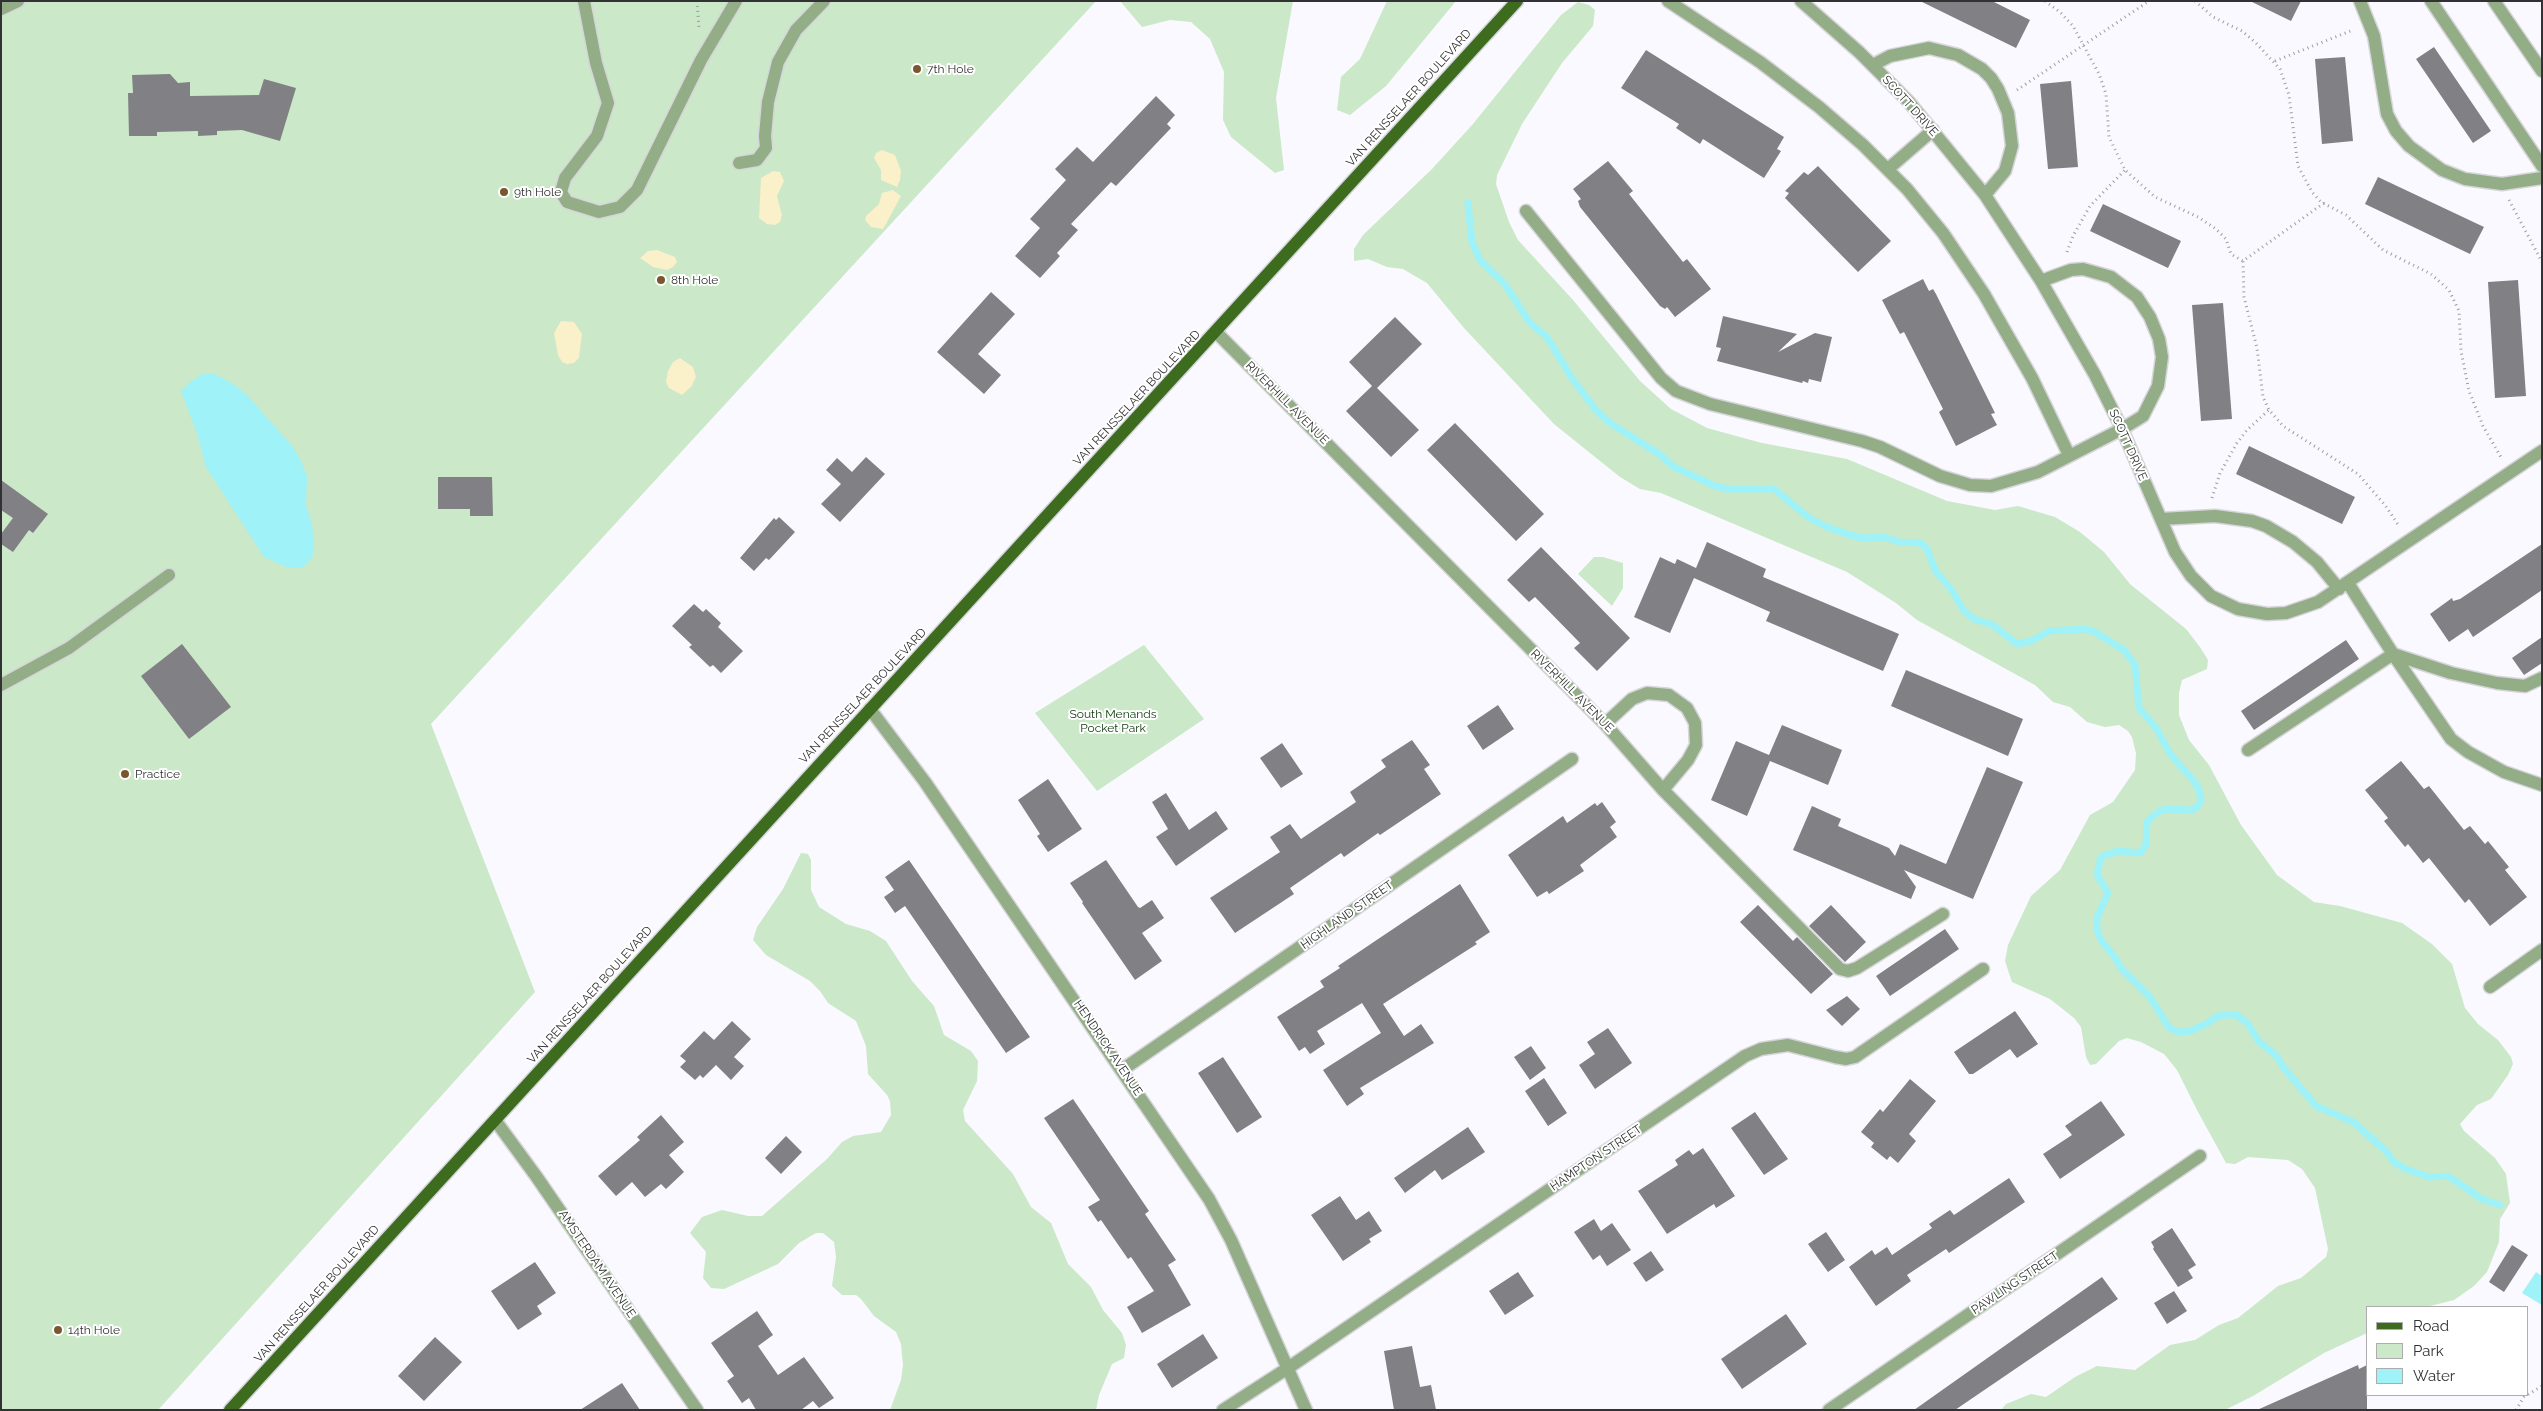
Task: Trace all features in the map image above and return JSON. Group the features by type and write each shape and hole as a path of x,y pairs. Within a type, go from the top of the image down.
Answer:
{"main road":[{"name":"VAN RENSSELAER BOULEVARD","path":"230,1410 1517,1"}],"street":[{"path":"584,1 596,63 608,103 597,136 565,178 561,192 567,202 599,212 620,206 637,190 701,60 736,1"},
{"path":"739,162 757,160 766,148 765,136 768,102 778,62 796,30 824,1"},
{"path":"1668,1 1746,52 1820,107 1888,169 1943,233 1984,294 2032,378 2069,455"},
{"name":"SCOTT DRIVE","path":"1801,1 1873,65 1934,130 1984,195 2041,281 2091,367 2122,429 2175,552 2191,576 2211,596 2238,609 2267,614 2286,613 2318,602 2542,451"},
{"path":"2360,1 2370,23 2379,60 2384,104 2391,122 2403,139 2429,161 2454,175 2479,182 2502,184 2542,178"},
{"path":"2431,1 2542,166"},
{"path":"2494,1 2542,71"},
{"path":"1873,65 1890,56 1909,50 1929,48 1958,55 1982,69 1991,78 2003,100 2011,124 2012,146 2009,163 2000,179 1984,195"},
{"path":"1888,169 1934,130"},
{"path":"1526,211 1661,378 1686,396 1710,404 1862,441 1880,447 1940,476 1970,485 1991,486 2019,479 2050,467 2143,416 2154,397 2162,368 2159,339 2144,306 2125,286 2097,271 2071,270 2041,281"},
{"name":"RIVERHILL AVENUE","path":"1216,332 1604,724 1663,790 1840,969 1848,971 1858,968 1943,914"},
{"path":"2161,519 2207,516 2252,521 2275,530 2317,562 2344,586 2444,729 2458,745 2504,772 2542,785"},
{"path":"1,685 68,648 169,575"},
{"path":"2393,654 2451,673 2497,683 2525,686 2533,684 2542,678"},
{"path":"2248,750 2393,654"},
{"path":"1604,724 1632,700 1647,693 1669,695 1687,708 1696,728 1694,750 1663,790"},
{"name":"HENDRICK AVENUE","path":"870,709 925,782 1220,1217 1306,1410"},
{"name":"HIGHLAND STREET","path":"1122,1070 1572,759"},
{"path":"2490,987 2542,950"},
{"name":"HAMPTON STREET","path":"1223,1410 1288,1368 1745,1056 1762,1049 1788,1045 1835,1058 1846,1059 1855,1057 1983,969"},
{"name":"AMSTERDAM AVENUE","path":"495,1120 536,1176 697,1410"},
{"name":"PAWLING STREET","path":"1829,1410 2200,1156"}],"path":[{"path":"2045,1 2060,12 2073,26 2104,86 2109,137 2125,170 2155,197 2198,217 2216,229 2226,239 2232,254 2243,261"},
{"path":"2003,100 2046,68 2085,46 2149,1"},
{"path":"2195,1 2213,17 2242,32 2275,62 2284,79 2289,95 2298,166 2312,192 2324,203 2346,215 2383,250 2431,274 2448,290 2459,311 2463,368 2476,411 2511,472"},
{"path":"2275,62 2370,23"},
{"path":"2071,270 2067,254 2073,236 2093,202 2125,170"},
{"path":"2502,184 2542,262"},
{"path":"2243,261 2324,203"},
{"path":"2243,261 2244,297 2257,348 2263,397 2269,410 2297,437 2337,458 2358,474 2385,505 2409,541"},
{"path":"2207,516 2214,490 2237,443 2246,430 2269,410"},
{"path":"2528,1393 2542,1386"},
{"path":"2516,1410 2523,1396"}],"green space":[{"path":"1,1 1096,1 431,724 535,992 158,1410 1,1410"},
{"path":"1120,1 1293,1 1276,98 1284,170 1275,173 1231,137 1223,120 1224,72 1210,39 1191,22 1170,20 1142,27"},
{"path":"1387,1 1456,1 1386,86 1350,115 1337,110 1341,77 1360,59"},
{"path":"1578,2 1589,5 1595,10 1593,26 1562,63 1522,124 1497,175 1496,184 1509,222 1518,240 1573,300 1640,381 1671,409 1707,428 1762,443 1847,459 1947,501 1995,510 2018,506 2055,517 2080,532 2104,552 2130,584 2186,629 2208,660 2207,669 2182,680 2179,693 2179,715 2189,740 2209,765 2241,825 2277,875 2314,902 2340,906 2402,923 2432,944 2452,964 2465,1008 2478,1024 2498,1040 2511,1057 2513,1064 2508,1075 2491,1099 2477,1105 2460,1124 2464,1131 2495,1158 2506,1174 2510,1203 2500,1219 2499,1242 2487,1272 2474,1286 2454,1300 2430,1306 2366,1306 2366,1333 2324,1353 2253,1396 2225,1410 2001,1410 2006,1404 2031,1394 2046,1397 2075,1377 2097,1366 2135,1370 2170,1345 2195,1340 2219,1325 2238,1318 2278,1286 2301,1278 2326,1257 2328,1249 2315,1188 2302,1169 2288,1160 2248,1157 2235,1164 2226,1163 2177,1070 2164,1054 2141,1042 2127,1038 2119,1041 2096,1064 2090,1065 2086,1057 2081,1027 2074,1018 2050,999 2012,982 2005,961 2008,945 2031,896 2060,870 2090,815 2113,802 2135,770 2136,753 2132,737 2128,731 2119,725 2105,727 2087,722 2070,707 2053,702 2035,685 1917,620 1896,603 1847,572 1661,493 1640,489 1620,477 1554,424 1464,328 1427,283 1403,269 1387,267 1368,259 1354,261 1354,249 1363,235 1432,169 1473,124 1561,15"},
{"path":"1594,557 1603,557 1623,563 1623,588 1612,606 1578,574"},
{"name":"South Menands Pocket Park","path":"1144,645 1204,719 1097,791 1035,713"},
{"path":"801,853 808,854 811,860 811,890 819,907 846,924 870,931 886,941 912,981 934,1006 944,1035 971,1051 978,1061 977,1081 963,1110 965,1121 1013,1174 1031,1207 1051,1223 1068,1264 1091,1287 1103,1310 1122,1333 1126,1345 1124,1358 1112,1364 1099,1395 1096,1410 890,1410 901,1380 903,1365 901,1344 896,1332 874,1316 861,1299 856,1295 842,1295 832,1286 836,1257 834,1242 823,1233 816,1233 799,1243 778,1264 724,1289 711,1288 703,1278 706,1252 690,1233 702,1217 722,1210 748,1216 762,1216 827,1159 842,1142 853,1136 881,1132 891,1115 890,1101 887,1095 868,1074 866,1046 856,1021 828,1003 810,981 766,955 753,940 757,927 783,889"}],"sand":[{"path":"882,150 895,155 901,171 897,187 881,180 881,170 874,158 876,153"},
{"path":"773,171 780,172 784,181 777,196 782,215 780,222 775,225 767,224 759,218 761,178"},
{"path":"893,190 901,196 886,224 883,229 871,227 865,220 866,216 879,204 882,193"},
{"path":"657,250 675,257 677,262 673,267 667,270 653,267 640,258 648,251"},
{"path":"561,321 574,322 582,334 579,358 574,363 567,364 562,362 558,355 554,333"},
{"path":"680,358 693,367 696,377 691,387 682,395 669,388 666,382 668,371 673,362"}],"water":[{"path":"212,373 232,383 247,395 293,447 301,461 307,476 306,505 312,524 314,547 312,558 303,567 289,568 264,557 206,467 197,433 181,391 203,374"},
{"path":"2536,1272 2542,1276 2542,1305 2522,1293"}],"building":[{"path":"1920,1 1992,1 2030,20 2016,48"},
{"path":"2250,1 2301,1 2291,21"},
{"path":"2434,47 2491,131 2473,143 2416,59"},
{"path":"1646,50 1784,137 1777,149 1781,151 1764,178 1703,139 1700,144 1676,128 1679,124 1621,88"},
{"path":"2345,57 2353,141 2322,144 2315,59"},
{"path":"170,74 178,83 190,82 190,96 259,95 264,79 296,88 280,141 242,130 217,131 217,135 198,136 198,131 157,132 157,136 129,136 128,93 133,93 132,75"},
{"path":"2071,81 2078,167 2048,169 2040,84"},
{"path":"1156,96 1175,115 1167,124 1171,128 1116,186 1111,182 1071,224 1078,230 1057,253 1060,256 1040,278 1015,256 1040,228 1030,219 1066,180 1055,169 1077,147 1093,162"},
{"path":"1608,161 1633,191 1629,194 1683,262 1687,259 1711,289 1675,317 1667,307 1665,309 1660,306 1580,207 1578,201 1581,199 1573,189"},
{"path":"1818,166 1891,241 1858,272 1785,198 1789,193 1785,191 1804,172 1808,175"},
{"path":"2378,177 2484,227 2470,254 2365,204"},
{"path":"2103,204 2181,241 2168,268 2090,231"},
{"path":"1923,279 1929,291 1933,289 1936,294 1995,413 1991,414 1997,425 1956,446 1939,412 1943,409 1904,332 1900,334 1882,300"},
{"path":"2518,280 2526,396 2495,398 2488,282"},
{"path":"991,292 1015,314 978,354 1001,375 984,394 937,352"},
{"path":"2223,303 2232,419 2201,421 2192,305"},
{"path":"1723,316 1797,334 1778,352 1815,333 1832,337 1821,382 1809,379 1808,383 1803,381 1802,383 1717,361 1721,348 1716,347"},
{"path":"1395,317 1422,344 1377,388 1419,430 1391,457 1346,411 1372,386 1349,362"},
{"path":"1455,423 1544,514 1516,541 1427,450"},
{"path":"2249,446 2355,497 2342,524 2236,474"},
{"path":"866,457 885,474 840,522 821,504 841,484 826,470 837,458 852,472"},
{"path":"438,477 492,477 493,516 470,516 470,509 438,509"},
{"path":"1,480 48,514 33,533 29,530 13,552 1,544 1,534 13,518 1,510"},
{"path":"779,517 795,532 769,560 766,558 754,571 740,558 774,518 776,520"},
{"path":"1707,542 1766,569 1763,577 1899,634 1883,671 1766,621 1770,612 1694,578 1670,633 1634,617 1660,557 1675,564 1677,559 1696,568"},
{"path":"2542,544 2542,590 2473,637 2468,629 2449,642 2430,614 2452,598 2453,601 2460,599"},
{"path":"1541,547 1630,638 1597,671 1574,648 1580,643 1535,597 1529,602 1507,580"},
{"path":"694,604 703,612 706,609 721,623 718,627 743,651 721,673 713,665 710,667 689,647 692,645 672,626"},
{"path":"2542,637 2542,663 2524,675 2512,658"},
{"path":"2346,640 2359,659 2254,730 2241,711"},
{"path":"182,644 231,707 189,739 141,676"},
{"path":"1906,670 2023,719 2008,756 1891,706"},
{"path":"1498,705 1514,729 1483,750 1467,726"},
{"path":"1782,725 1842,750 1828,785 1770,761 1747,816 1711,800 1736,741 1769,755"},
{"path":"1412,740 1430,765 1424,769 1441,794 1380,835 1378,833 1344,857 1341,853 1290,888 1294,894 1235,933 1210,898 1280,852 1270,837 1290,824 1301,839 1356,802 1350,792 1386,767 1381,760"},
{"path":"1282,743 1303,774 1281,788 1260,758"},
{"path":"2401,761 2424,789 2429,786 2464,830 2470,826 2485,844 2488,841 2509,867 2505,870 2527,897 2490,926 2469,899 2465,903 2429,858 2423,863 2408,844 2405,847 2384,821 2388,818 2365,790"},
{"path":"1987,767 2023,782 1973,899 1904,870 1916,887 1911,899 1793,850 1812,806 1841,819 1838,826 1889,848 1895,856 1900,844 1946,864"},
{"path":"1048,779 1082,829 1048,852 1037,836 1040,834 1018,800"},
{"path":"1166,793 1189,830 1216,811 1228,829 1176,866 1156,837 1168,829 1152,802"},
{"path":"1602,802 1616,822 1610,827 1617,837 1580,865 1584,871 1549,894 1547,891 1537,897 1508,855 1563,816 1567,823 1595,803 1597,806"},
{"path":"909,860 1030,1037 1006,1053 905,906 895,913 884,897 894,890 885,877"},
{"path":"1106,860 1138,907 1140,908 1152,900 1164,918 1142,933 1162,961 1135,980 1070,883"},
{"path":"1460,884 1490,932 1475,942 1477,944 1383,1004 1404,1036 1421,1024 1434,1043 1360,1088 1364,1094 1347,1106 1323,1070 1381,1033 1362,1003 1317,1031 1325,1044 1310,1054 1305,1047 1299,1051 1277,1017 1324,987 1320,981 1340,968 1338,966"},
{"path":"1758,905 1793,941 1797,937 1833,974 1811,994 1740,922"},
{"path":"1831,905 1866,942 1845,962 1809,926"},
{"path":"1945,929 1959,949 1890,996 1876,976"},
{"path":"1847,996 1860,1009 1842,1026 1826,1010"},
{"path":"2015,1011 2038,1044 2017,1058 2010,1049 1973,1074 1969,1074 1954,1052"},
{"path":"732,1021 751,1039 734,1057 744,1066 731,1080 716,1065 703,1078 700,1075 695,1080 680,1067 686,1061 680,1056 704,1031 714,1040"},
{"path":"1608,1028 1632,1063 1595,1089 1579,1065 1595,1054 1587,1042"},
{"path":"1531,1046 1546,1068 1530,1080 1514,1057"},
{"path":"1223,1057 1262,1117 1237,1133 1198,1073"},
{"path":"1544,1078 1567,1113 1548,1126 1525,1091"},
{"path":"1910,1079 1936,1101 1909,1134 1916,1141 1898,1163 1890,1156 1887,1160 1871,1147 1874,1143 1861,1132 1880,1109 1883,1112"},
{"path":"1073,1099 1149,1211 1145,1214 1176,1260 1168,1265 1191,1305 1142,1333 1127,1307 1154,1291 1131,1257 1128,1259 1101,1220 1098,1222 1088,1207 1100,1200 1044,1118"},
{"path":"2101,1101 2125,1135 2060,1179 2043,1154 2072,1135 2065,1126"},
{"path":"1755,1112 1788,1159 1764,1175 1731,1128"},
{"path":"661,1115 684,1142 669,1155 684,1172 666,1189 661,1184 645,1197 632,1182 616,1196 598,1176 640,1140 637,1137"},
{"path":"1468,1127 1485,1152 1442,1180 1435,1170 1405,1193 1394,1178"},
{"path":"786,1136 802,1152 781,1174 765,1158"},
{"path":"1703,1148 1735,1196 1716,1208 1714,1204 1667,1234 1638,1191 1678,1165 1675,1160 1689,1150 1693,1155"},
{"path":"2009,1178 2025,1202 1949,1253 1946,1249 1907,1275 1911,1281 1876,1306 1849,1267 1872,1250 1875,1255 1887,1247 1892,1255 1932,1228 1929,1224 1950,1210 1954,1215"},
{"path":"1340,1196 1356,1220 1369,1211 1382,1231 1369,1239 1371,1242 1343,1261 1311,1215"},
{"path":"1594,1219 1601,1231 1612,1223 1631,1250 1607,1266 1600,1255 1593,1260 1574,1232"},
{"path":"2172,1228 2196,1265 2188,1270 2193,1278 2178,1287 2153,1249 2154,1247 2151,1242"},
{"path":"1826,1232 1845,1260 1828,1272 1808,1244"},
{"path":"2512,1245 2528,1255 2504,1292 2489,1282"},
{"path":"1651,1251 1664,1270 1646,1282 1633,1263"},
{"path":"535,1262 556,1293 537,1306 542,1314 518,1330 491,1291"},
{"path":"1518,1272 1534,1296 1505,1315 1489,1291"},
{"path":"2102,1277 2118,1299 1955,1410 1914,1410"},
{"path":"2174,1291 2187,1311 2167,1324 2154,1303"},
{"path":"757,1311 773,1335 758,1346 778,1375 804,1357 834,1398 819,1408 813,1401 801,1410 756,1410 749,1398 742,1403 727,1381 734,1376 711,1343"},
{"path":"1786,1314 1807,1344 1742,1389 1721,1359"},
{"path":"1203,1334 1218,1358 1172,1388 1157,1364"},
{"path":"435,1337 462,1362 424,1401 398,1376"},
{"path":"1412,1346 1420,1387 1431,1385 1436,1410 1394,1410 1384,1351"},
{"path":"2358,1365 2359,1369 2366,1366 2367,1410 2257,1410"},
{"path":"622,1383 640,1410 580,1410"}],"waterway":[{"path":"1468,203 1472,242 1480,260 1504,283 1530,323 1547,337 1571,377 1595,409 1610,423 1659,454 1674,467 1715,486 1727,489 1774,489 1808,517 1827,527 1847,534 1862,538 1884,537 1900,542 1921,543 1927,549 1936,572 1951,589 1964,611 1974,619 1993,625 2017,644 2031,641 2049,631 2086,629 2093,631 2124,650 2135,665 2139,708 2157,729 2170,754 2194,781 2199,790 2201,800 2198,806 2192,810 2165,809 2158,812 2147,822 2146,845 2140,853 2117,851 2101,857 2097,875 2108,893 2097,918 2097,930 2102,942 2121,968 2150,997 2169,1028 2179,1032 2190,1031 2220,1015 2237,1015 2248,1024 2259,1042 2276,1055 2283,1067 2316,1106 2353,1122 2385,1150 2394,1162 2406,1169 2429,1177 2448,1176 2482,1199 2500,1205"}],"place":[{"name":"7th Hole","path":"917,69"},
{"name":"9th Hole","path":"504,192"},
{"name":"8th Hole","path":"661,280"},
{"name":"Practice","path":"125,774"},
{"name":"14th Hole","path":"58,1330"}]}
